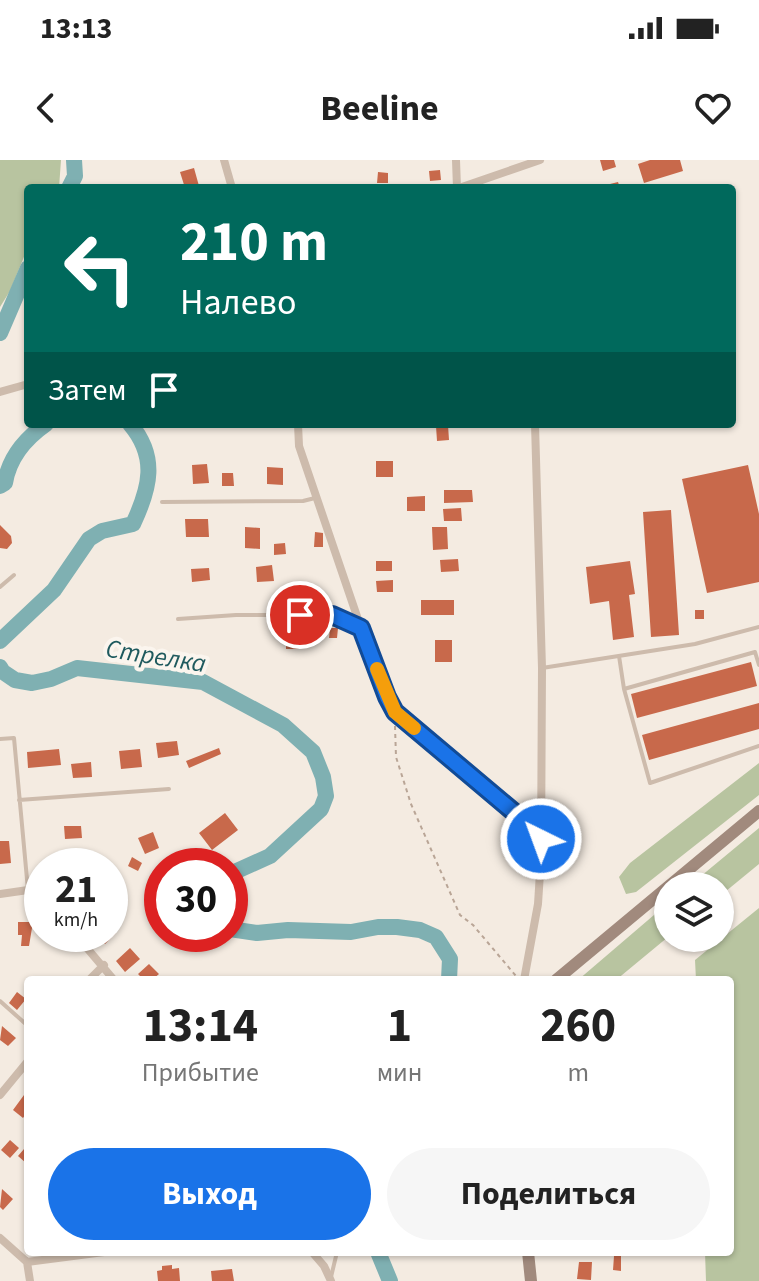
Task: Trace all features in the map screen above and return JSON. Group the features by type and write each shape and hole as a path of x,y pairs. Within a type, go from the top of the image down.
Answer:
{"main road":[{"path":"561,976 759,811"},
{"path":"528,1256 531,1281"}],"street":[{"path":"224,160 231,184"},
{"path":"456,160 458,184"},
{"path":"470,184 540,160"},
{"path":"0,392 24,385"},
{"path":"298,428 299,446 361,628 395,712 515,813 540,821"},
{"path":"523,976 538,904 540,821 542,668 535,428"},
{"path":"0,894 24,891"},
{"path":"92,952 111,976"},
{"path":"93,976 104,965"},
{"path":"0,1095 24,1066"},
{"path":"0,1238 27,1262 30,1281"},
{"path":"27,1262 73,1256"},
{"path":"315,1256 330,1280"}],"lane":[{"path":"162,502 303,501 318,498"},
{"path":"0,587 14,575"},
{"path":"178,619 236,615 332,615 361,628"},
{"path":"542,668 695,644 759,627"},
{"path":"624,689 755,652 759,665"},
{"path":"619,656 624,689 650,783 759,746"},
{"path":"0,739 14,738 24,850"},
{"path":"19,800 169,789"},
{"path":"0,1001 24,1022"},
{"path":"330,1280 336,1256"}],"path":[{"path":"395,712 396,757 411,804 460,915 473,925 518,976"}],"green space":[{"path":"0,160 61,160 59,184 24,184 24,257 0,307"},
{"path":"759,763 759,795 661,872 654,872 654,878 636,892 626,894 619,877 630,863"},
{"path":"759,828 759,864 734,885 734,872 706,872"},
{"path":"759,908 759,1281 706,1281 705,1256 734,1256 734,976 696,976 695,960 705,952 734,952 734,928"},
{"path":"654,915 654,949 621,976 583,976"}],"building":[{"path":"600,160 614,160 616,167 603,171"},
{"path":"650,160 680,160 683,171 644,183 638,164"},
{"path":"194,168 198,184 184,184 180,172"},
{"path":"440,170 441,180 430,181 429,171"},
{"path":"378,172 388,173 388,183 377,183"},
{"path":"436,428 448,428 449,440 437,441"},
{"path":"376,461 393,461 393,477 376,477"},
{"path":"207,464 209,483 193,484 192,465"},
{"path":"748,465 759,514 759,582 707,593 682,479"},
{"path":"267,467 283,468 283,485 267,484"},
{"path":"222,473 233,473 234,486 222,486"},
{"path":"444,490 472,490 473,502 444,503"},
{"path":"425,496 425,511 407,511 407,497"},
{"path":"461,508 462,521 444,521 443,509"},
{"path":"671,510 679,635 651,637 643,512"},
{"path":"185,519 208,519 209,537 186,537"},
{"path":"0,525 11,536 12,543 7,549 0,548"},
{"path":"245,527 260,528 260,549 245,548"},
{"path":"432,527 447,527 448,549 433,550"},
{"path":"315,532 323,533 323,547 314,547"},
{"path":"285,543 286,554 274,555 274,544"},
{"path":"458,559 459,571 441,572 440,560"},
{"path":"376,561 392,561 392,571 376,571"},
{"path":"630,561 635,594 629,595 634,637 613,640 609,601 590,604 586,567"},
{"path":"272,565 274,581 257,582 256,567"},
{"path":"209,568 210,580 192,582 191,569"},
{"path":"393,580 393,592 377,592 376,581"},
{"path":"421,600 454,600 454,615 421,615"},
{"path":"695,610 704,610 704,619 695,619"},
{"path":"330,628 338,628 337,638 329,638"},
{"path":"286,630 301,630 301,649 286,649"},
{"path":"435,640 452,640 452,662 435,662"},
{"path":"751,662 757,686 637,718 631,694"},
{"path":"759,703 759,729 649,760 642,735"},
{"path":"177,741 179,755 158,758 156,743"},
{"path":"219,748 221,754 189,768 186,761"},
{"path":"59,749 61,765 28,768 27,752"},
{"path":"140,749 142,767 121,769 119,751"},
{"path":"91,762 92,777 73,778 71,764"},
{"path":"225,813 238,830 215,848 210,848 199,833"},
{"path":"64,826 81,826 82,838 65,839"},
{"path":"153,832 159,848 144,848 144,852 138,838"},
{"path":"0,841 9,841 11,863 0,864"},
{"path":"132,857 142,863 138,871 128,866"},
{"path":"18,922 24,922 24,946 21,946 22,935 18,935"},
{"path":"130,948 140,959 125,972 116,961"},
{"path":"149,964 159,974 140,976 138,974"},
{"path":"17,992 24,997 17,1010 9,1003"},
{"path":"2,1026 16,1038 8,1046 0,1040"},
{"path":"24,1095 23,1118 13,1110"},
{"path":"10,1140 19,1148 10,1158 1,1150"},
{"path":"2,1189 13,1199 3,1210 0,1207"},
{"path":"614,1256 621,1256 621,1271 613,1270"},
{"path":"579,1262 592,1262 591,1280 577,1279"},
{"path":"172,1265 172,1269 179,1268 180,1281 158,1281 157,1271 162,1270 162,1266"},
{"path":"232,1269 234,1281 212,1281 211,1271"}],"waterway":[{"name":"Стрелка","path":"71,184 75,176 74,160"},
{"name":"Стрелка","path":"0,333 24,277"},
{"name":"Стрелка","path":"0,486 5,483 10,465 20,449 41,428"},
{"name":"Стрелка","path":"0,641 54,590 89,539 102,531 133,524 144,498 148,473 145,448 133,428"},
{"name":"Стрелка","path":"0,667 15,680 32,683 77,668 203,682 283,725 313,752 323,777 326,796 321,809 270,856 248,866"},
{"name":"Стрелка","path":"248,932 351,932 378,927 420,930 436,937 450,959 449,976"},
{"name":"Стрелка","path":"380,1256 390,1281"}],"slow traffic":[{"path":"377,669 395,712 414,728"}],"route":[{"path":"300,615 332,615 361,628 395,712 515,813 540,821 541,839"}]}
